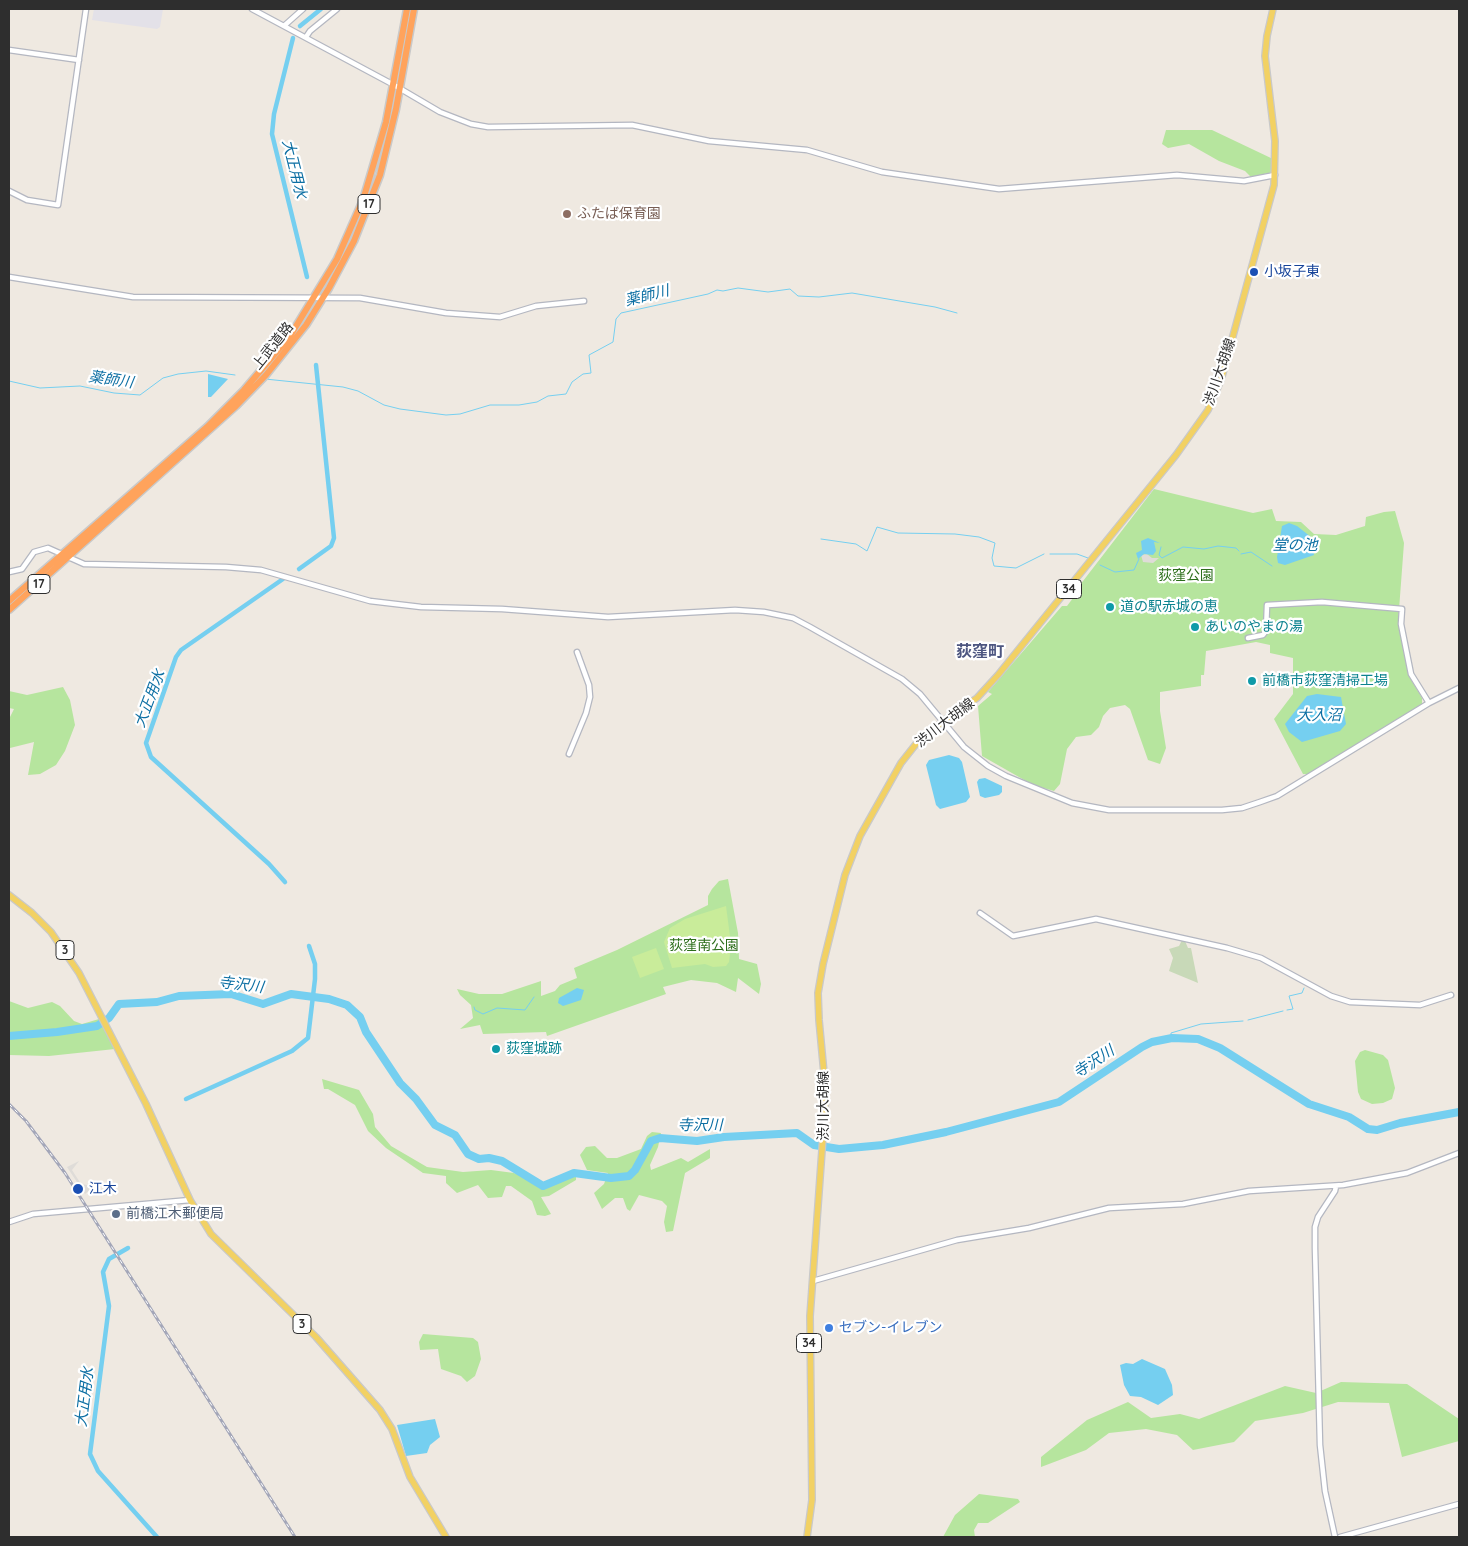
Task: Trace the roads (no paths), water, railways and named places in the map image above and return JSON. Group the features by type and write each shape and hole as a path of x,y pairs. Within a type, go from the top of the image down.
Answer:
{"highway":[{"name":"上武道路","path":"9,611 12,600 200,440 251,387 266,376 301,332 323,298 348,253 366,212 389,140 407,9"},
{"name":"上武道路","path":"251,387 259,374 290,336 314,299 346,242 363,200 381,146 397,87 414,9"}],"main road":[{"name":"渋川大胡線","path":"807,1537 812,1500 808,1348 826,1094 818,992 845,875 860,836 901,763 916,744 942,722 976,698 998,675 1201,422 1221,380 1270,203 1275,175 1275,141 1266,56 1268,28 1273,9"},
{"name":"3","path":"9,895 40,920 63,947 79,973 151,1114 190,1200 220,1245 316,1337 380,1410 392,1429 410,1477 446,1537"}],"street":[{"path":"9,191 27,200 58,205 86,9"},
{"path":"252,9 285,25 453,118 479,125 632,125 709,141 807,150 882,172 999,189 1178,175 1244,181 1275,175"},
{"path":"285,25 303,9"},
{"path":"306,37 310,31 337,9"},
{"path":"9,50 79,60"},
{"path":"9,277 133,297 360,298 446,314 500,317 536,306 584,301"},
{"path":"9,572 22,569 34,552 41,548 51,548 84,564 226,567 260,570 370,600 421,607 502,609 608,617 735,610 764,612 792,618 902,679 920,694 964,747 982,762 1006,776 1072,803 1109,810 1183,812 1242,808 1277,796 1429,703 1459,688"},
{"path":"1248,638 1263,635 1266,631 1267,605 1322,602 1402,609 1401,624 1411,674 1429,703"},
{"path":"569,754 586,714 590,696 577,652"},
{"path":"980,913 1013,936 1096,919 1227,948 1261,958 1332,996 1350,1002 1420,1006 1451,995"},
{"path":"813,1281 956,1240 1029,1228 1109,1208 1182,1204 1249,1191 1336,1186 1407,1173 1459,1153"},
{"path":"1335,1537 1325,1491 1320,1445 1315,1227 1318,1217 1335,1191 1336,1186"},
{"path":"9,1222 33,1214 190,1200"},
{"path":"1340,1537 1459,1504"}],"water":[{"path":"208,374 228,379 211,397 208,397"},
{"name":"堂の池","path":"1289,523 1297,526 1311,537 1314,555 1285,565 1278,563 1277,557 1282,526"},
{"path":"1148,538 1160,543 1154,542 1156,551 1153,555 1144,554 1138,559 1136,553 1142,550 1141,541"},
{"name":"大入沼","path":"1317,694 1341,697 1346,724 1340,731 1302,742 1289,732 1285,724 1307,696"},
{"path":"949,755 959,758 962,762 970,797 966,802 940,809 936,805 926,765 929,760"},
{"path":"985,778 1002,786 1002,792 999,795 985,798 980,796 977,782 979,779"},
{"path":"577,988 584,990 581,1000 563,1006 558,1003 559,998"},
{"path":"1142,1359 1165,1369 1172,1385 1173,1395 1158,1405 1141,1397 1130,1396 1124,1385 1120,1365 1126,1363 1133,1364"},
{"path":"435,1419 440,1437 430,1445 427,1453 406,1456 397,1425"}],"waterway":[{"name":"大正用水","path":"300,26 321,9"},
{"name":"大正用水","path":"293,38 274,114 272,134 307,277"},
{"name":"薬師川","path":"265,379 343,387 358,391 384,405 400,409 446,415 460,414 490,405 519,405 537,402 548,396 566,394 572,382 583,374 591,373 589,355 613,342 616,319 621,313 708,294 717,290 723,291 738,288 768,292 790,289 798,296 819,297 852,293 935,307 957,313"},
{"name":"大正用水","path":"299,569 331,546 334,538 316,365"},
{"name":"薬師川","path":"9,381 40,388 80,386 114,393 140,395 163,378 178,374 206,371 235,375"},
{"path":"821,539 856,544 867,551 877,527 898,533 955,534 979,537 995,543 992,558 994,566 1016,568 1044,554"},
{"path":"1161,547 1159,555 1162,558 1183,547 1204,549 1218,546 1236,548 1239,551"},
{"path":"1241,554 1251,552 1272,566"},
{"path":"1050,554 1077,554 1088,558"},
{"path":"1100,565 1115,572 1134,570 1139,559"},
{"name":"大正用水","path":"283,579 181,650 176,657 146,743 151,757 269,864 285,882"},
{"name":"大正用水","path":"186,1099 292,1051 308,1038 315,979 315,964 309,946"},
{"path":"1287,1010 1293,1009 1289,996 1302,993 1304,988"},
{"name":"寺沢川","path":"9,1036 97,1026 109,1018 119,1004 157,1002 179,996 231,994 263,1004 291,994 329,999 347,1005 360,1017 366,1032 400,1083 416,1099 435,1125 455,1135 468,1154 479,1159 489,1158 502,1161 543,1186 574,1173 611,1178 629,1176 635,1170 651,1141 660,1138 697,1141 724,1137 797,1133 814,1145 839,1149 883,1145 946,1132 1059,1102 1142,1047 1152,1042 1172,1038 1198,1039 1220,1048 1309,1104 1349,1117 1368,1129 1377,1130 1400,1123 1459,1112"},
{"path":"474,1007 475,1010 483,1014 497,1008 525,1010 534,997"},
{"path":"1248,1020 1283,1011"},
{"path":"1171,1038 1171,1033 1201,1024 1243,1021"},
{"name":"寺沢川","path":"915,1137 946,1129 947,1132"},
{"name":"大正用水","path":"128,1248 109,1259 103,1272 109,1306 90,1454 98,1471 157,1537"}],"railway":[{"path":"9,1104 26,1121 65,1173 295,1537"}],"place":[{"name":"ふたば保育園","path":"567,214"},
{"name":"小坂子東","path":"1254,272"},
{"name":"道の駅赤城の恵","path":"1110,607"},
{"name":"あいのやまの湯","path":"1195,627"},
{"name":"前橋市荻窪清掃工場","path":"1252,681"},
{"name":"荻窪城跡","path":"496,1049"},
{"name":"江木","path":"78,1189"},
{"name":"前橋江木郵便局","path":"116,1214"},
{"name":"セブン-イレブン","path":"829,1328"}],"district":[{"name":"荻窪町","path":"980,652"}],"park label":[{"name":"荻窪公園","path":"1186,576"},
{"name":"荻窪南公園","path":"704,946"}]}
